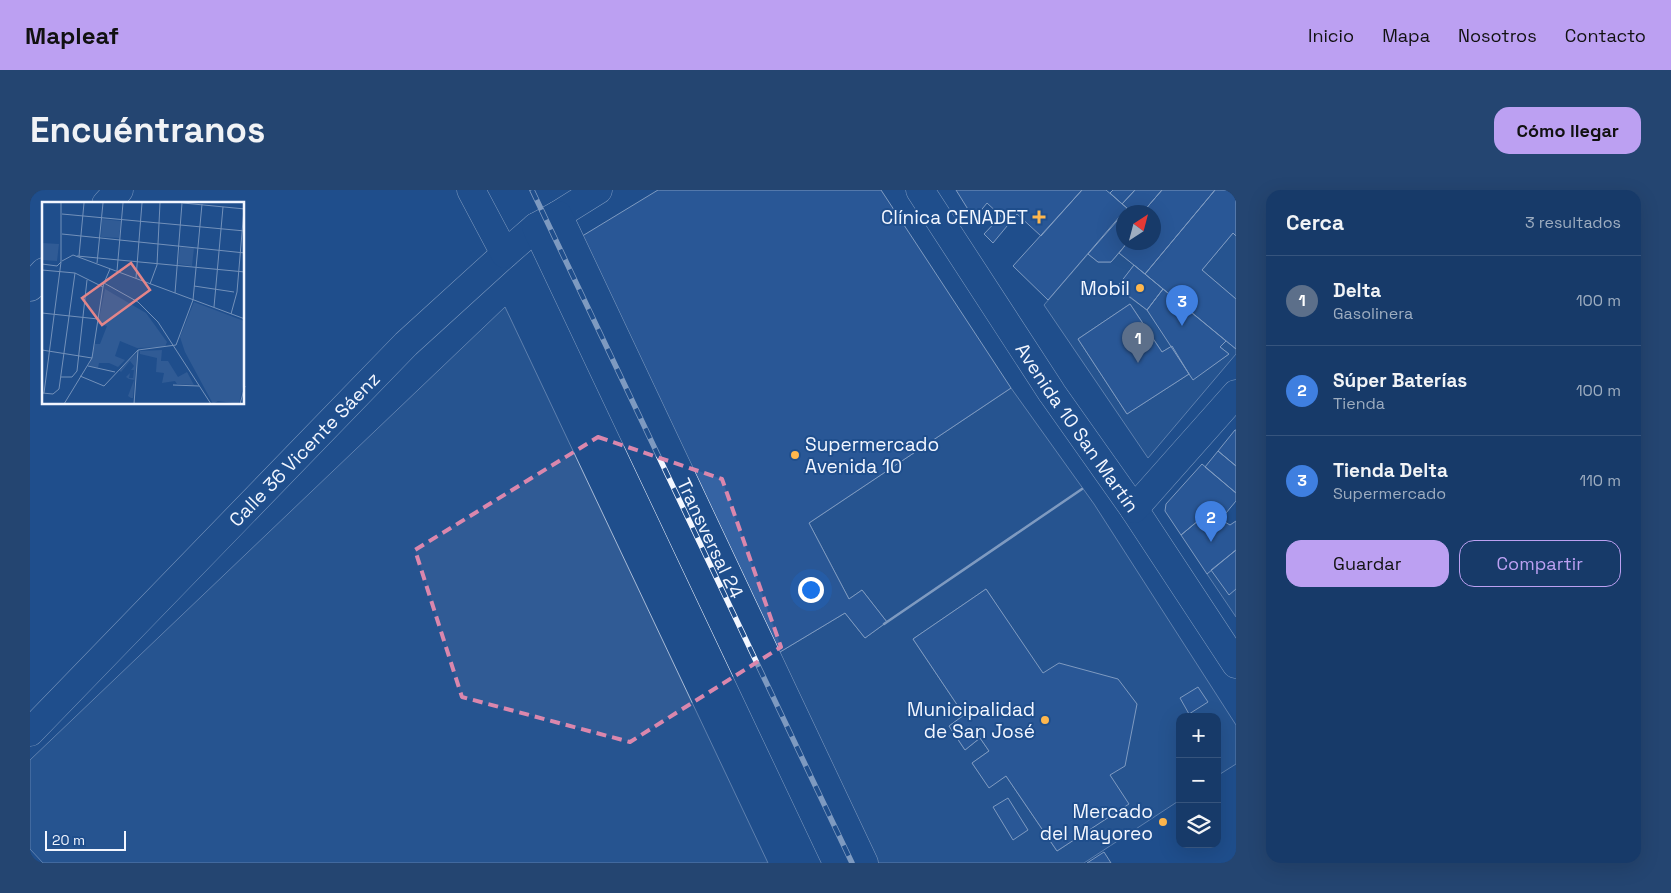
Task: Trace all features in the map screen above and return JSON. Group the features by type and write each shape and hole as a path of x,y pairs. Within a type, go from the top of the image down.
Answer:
{"main road":[{"path":"108,202 119,190"},
{"path":"471,190 505,254"},
{"name":"Calle 36 Vicente Sáenz","path":"35,718 406,344 505,254 547,221 598,190"},
{"name":"Avenida 10 San Martín","path":"920,190 1052,393 1134,510 1236,664"},
{"name":"Transversal 24","path":"547,221 837,863"},
{"name":"Transversal 24","path":"547,221 864,863"},
{"path":"30,287 42,274"},
{"path":"1134,510 1236,394"}],"highlighted area":[{"path":"598,437 722,479 781,647 630,742 462,697 415,550"}],"shaded area":[{"path":"1233,233 1236,236 1236,299 1202,270"},
{"path":"1119,253 1134,265 1117,288 1147,310 1172,346 1162,352 1130,304 1078,339 1127,414 1189,374 1193,379 1229,354 1220,347 1226,341 1236,349 1236,354 1148,458 1044,305 1088,254 1098,262 1111,262"},
{"path":"505,307 768,863 43,863 30,849 30,760"},
{"path":"1011,388 1094,504 1236,725 1236,764 1221,773 1221,713 1176,713 1176,803 1084,863 873,863 775,655 845,613 865,638 887,622 862,590 849,599 809,523","holes":["986,589 1128,804 1057,851 1006,776 989,787 972,763 989,751 980,738 965,750 949,726 964,715 913,639"]},
{"path":"1211,570 1236,589 1236,617 1207,574"}],"building":[{"name":"Supermercado Avenida 10","path":"658,190 881,190 1011,388 809,523 849,599 862,590 887,622 865,638 845,613 775,655 579,238"},
{"name":"Clínica CENADET","path":"956,190 1082,190 1041,236 1017,214 993,243 984,234 1001,216 987,203 974,219"},
{"path":"1082,190 1106,190 1124,205 1116,205 1116,221 1048,300 1013,266"},
{"path":"1113,190 1135,190 1122,204 1110,193"},
{"path":"1135,190 1162,190 1149,205 1122,204"},
{"path":"1162,190 1215,190 1145,274 1119,253 1121,250 1161,250 1161,205 1149,205"},
{"path":"1215,190 1236,190 1236,236 1233,233 1202,270 1236,299 1236,349 1145,274"},
{"path":"1116,222 1116,250 1121,250 1111,262 1098,262 1088,254"},
{"name":"Mobil","path":"1134,265 1163,289 1147,310 1117,287"},
{"path":"1163,289 1226,341 1220,347 1229,354 1193,380 1147,310"},
{"path":"1130,304 1162,352 1172,346 1189,374 1127,414 1078,339"},
{"path":"1236,430 1236,466 1218,451"},
{"path":"1218,451 1236,466 1236,493 1205,467"},
{"path":"1202,464 1236,493 1236,501 1226,513 1217,511 1203,525 1199,520 1181,535 1165,511 1166,504"},
{"path":"1213,515 1230,525 1236,521 1236,550 1207,574 1181,535 1199,520 1203,525"},
{"path":"1236,550 1236,589 1229,595 1211,570"},
{"name":"Municipalidad de San José","path":"986,589 1043,673 1059,663 1118,679 1137,704 1125,766 1110,775 1129,804 1057,851 1006,776 989,788 972,763 989,751 980,738 965,750 949,726 964,715 913,639"},
{"path":"1198,687 1208,702 1188,713 1180,698"},
{"path":"1008,798 1028,830 1013,840 993,807"},
{"path":"1104,852 1111,863 1087,863"}],"railway":[{"path":"532,190 852,863"}],"wall":[{"path":"884,624 1082,489"}],"place":[{"name":"Clínica CENADET","path":"1039,217"},
{"name":"Mobil","path":"1140,288"},
{"name":"Tienda Delta","path":"1182,326"},
{"name":"Delta","path":"1138,363"},
{"name":"Supermercado Avenida 10","path":"795,455"},
{"name":"Súper Baterías","path":"1211,542"},
{"name":"Municipalidad de San José","path":"1045,720"},
{"name":"Mercado del Mayoreo","path":"1163,822"}]}
